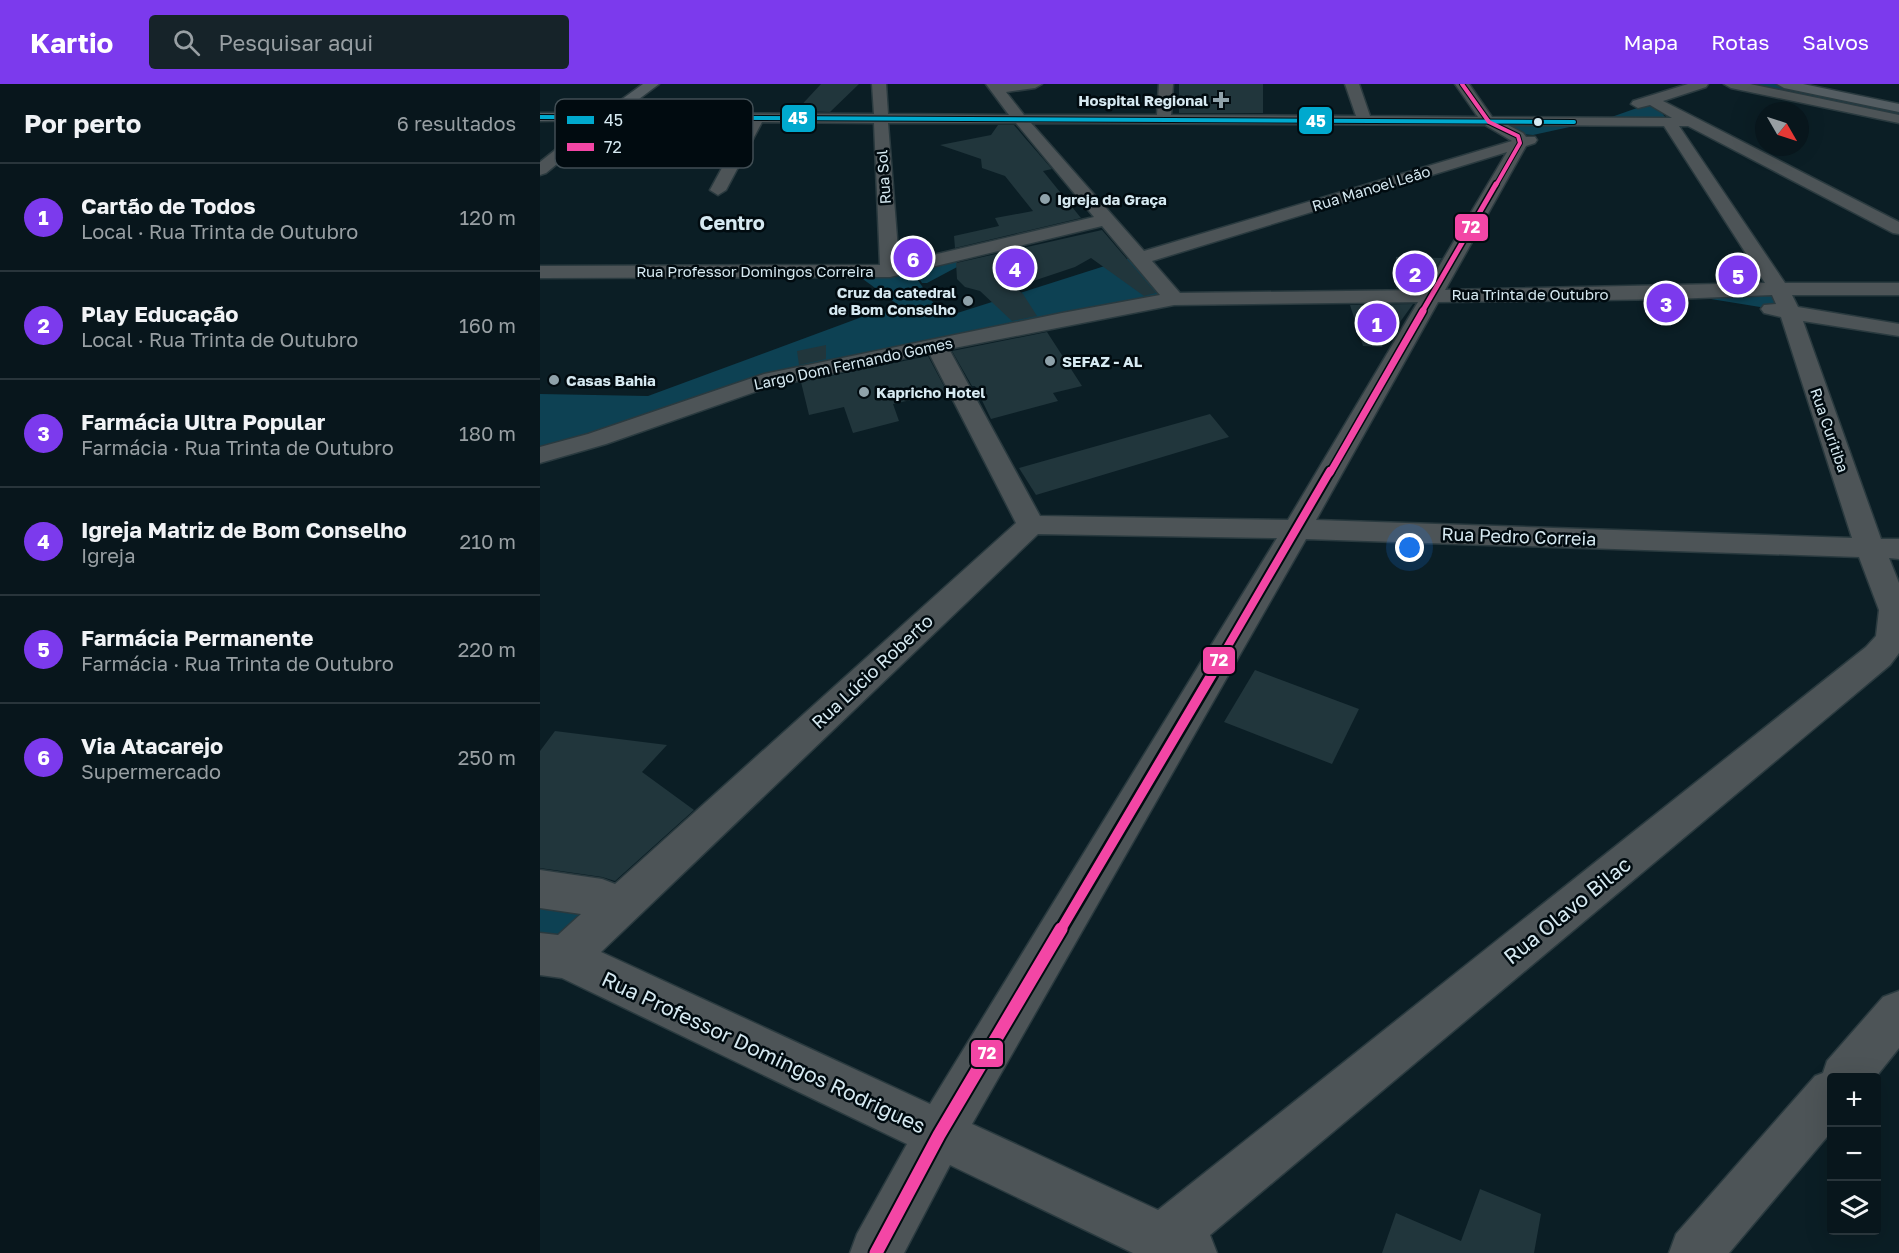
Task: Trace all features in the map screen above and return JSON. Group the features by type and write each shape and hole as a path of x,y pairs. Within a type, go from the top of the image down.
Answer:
{"main road":[{"path":"631,99 652,84"},
{"path":"1784,84 1899,108"}],"street":[{"name":"Rua Sol","path":"879,84 879,119 890,271"},
{"path":"994,86 1035,84"},
{"path":"1164,121 1166,84"},
{"path":"1352,84 1365,122"},
{"path":"1462,84 1509,133"},
{"path":"753,119 1365,122 1509,133 1579,122 1701,84"},
{"path":"1731,84 1899,119"},
{"path":"994,86 1019,119 1142,258 1174,299"},
{"path":"1652,100 1899,229"},
{"path":"753,125 756,119"},
{"path":"1579,122 1670,124 1691,122"},
{"name":"Rua Manoel Leão","path":"1142,258 1509,133 1602,122"},
{"name":"Rua Curitiba","path":"1670,124 1779,289 1884,549"},
{"path":"876,1253 939,1136 1297,529 1430,295 1509,133"},
{"path":"540,170 555,158"},
{"path":"718,190 730,168"},
{"name":"Rua Professor Domingos Correira","path":"540,272 890,271 1107,219"},
{"name":"Rua Trinta de Outubro","path":"1174,299 1899,289"},
{"path":"1674,293 1899,330"},
{"name":"Largo Dom Fernando Gomes","path":"540,455 586,444 764,381 1174,299"},
{"path":"936,345 1031,525"},
{"name":"Rua Pedro Correia","path":"1031,525 1297,529 1884,549"},
{"name":"Rua Lúcio Roberto","path":"552,956 1031,525"},
{"name":"Rua Olavo Bilac","path":"1178,1246 1878,656 1892,639 1895,610 1884,549"},
{"path":"540,889 602,898"},
{"name":"Rua Professor Domingos Rodrigues","path":"552,956 1178,1246"},
{"path":"1847,1073 1899,1013"},
{"path":"1695,1253 1827,1099"}],"shaded area":[{"path":"1731,84 1784,84 1899,108 1899,119"},
{"path":"1654,102 1668,121 1603,120"},
{"path":"1588,123 1533,135 1521,134 1500,124"},
{"path":"1133,257 1164,297 780,370 581,440 540,449 540,394 648,396 897,304 856,274 911,270 939,311 951,315"},
{"path":"956,261 959,266 927,283 922,283 915,272"},
{"path":"1779,289 1790,312 1674,293"},
{"path":"540,872 617,883 561,939 540,937"}],"building":[{"path":"821,84 859,84 830,112 796,111"},
{"name":"Hospital Regional","path":"1179,84 1263,84 1263,113 1179,113"},
{"path":"998,125 1014,125 1052,169 1043,171 1081,218 955,248 954,236 999,226 995,218 1033,211 1005,176 982,168 981,159 940,145 991,135"},
{"path":"1102,230 1156,293 1144,296 1091,258 1075,267 1015,287 1023,294 1037,316 1012,321 980,291 965,287 957,279 956,263"},
{"path":"1396,257 1442,258 1424,288 1396,288"},
{"path":"1413,304 1382,347 1363,346 1350,305"},
{"path":"1047,332 1082,386 1053,393 1058,401 991,419 975,386 972,386 952,351"},
{"path":"826,345 826,359 799,365 797,351"},
{"path":"928,356 947,392 893,404 899,421 853,433 844,407 809,415 801,382"},
{"path":"1210,414 1229,437 1036,495 1019,468"},
{"path":"1255,670 1359,709 1332,764 1224,722"},
{"path":"555,731 667,745 642,772 694,810 615,881 540,868 540,751"},
{"path":"1480,1189 1541,1214 1534,1253 1382,1253 1396,1213 1461,1241"}],"transit line":[{"name":"72","path":"876,1253 939,1135 1297,529 1520,143 1518,136 1489,122 1462,84"},
{"name":"45","path":"540,117 555,117"},
{"name":"45","path":"753,118 1574,122"}],"place":[{"name":"Hospital Regional","path":"1221,100"},
{"name":"Igreja da Graça","path":"1045,199"},
{"name":"Via Atacarejo","path":"913,258"},
{"name":"Igreja Matriz de Bom Conselho","path":"1015,268"},
{"name":"Play Educação","path":"1415,273"},
{"name":"Farmácia Permanente","path":"1738,275"},
{"name":"Cruz da catedral de Bom Conselho","path":"968,301"},
{"name":"Farmácia Ultra Popular","path":"1666,303"},
{"name":"Cartão de Todos","path":"1377,323"},
{"name":"SEFAZ - AL","path":"1050,361"},
{"name":"Casas Bahia","path":"554,380"},
{"name":"Kapricho Hotel","path":"864,392"}],"district":[{"name":"Centro","path":"732,222"}]}
